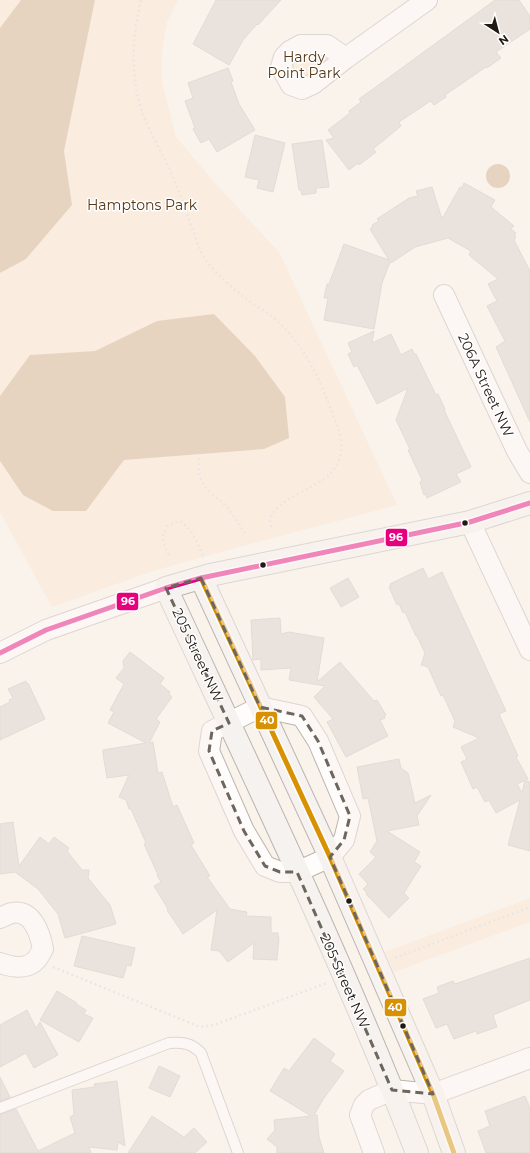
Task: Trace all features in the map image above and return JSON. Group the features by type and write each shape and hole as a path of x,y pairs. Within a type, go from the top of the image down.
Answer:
{"street":[{"path":"346,58 427,0"},
{"name":"206A Street NW","path":"444,295 517,451 530,472"},
{"path":"0,653 46,630 205,576 470,522 530,503"},
{"path":"470,522 530,650"},
{"path":"205,576 260,707 330,857 433,1094 454,1153"},
{"name":"205 Street NW","path":"166,588 229,722 344,977 417,1153"},
{"path":"260,707 302,716 318,742 350,816 344,840 330,857 297,872 280,872 265,866 244,831 209,751 212,731 260,707"},
{"path":"0,918 11,913 21,913 30,919 37,927 43,949 36,960 30,965 16,967 0,963"},
{"path":"374,1153 360,1115 364,1105 369,1100 392,1090 433,1094 530,1058"}],"lane":[{"path":"0,1108 169,1043 180,1042 188,1044 201,1053 238,1153"}],"path":[{"path":"142,0 137,19 134,63 140,105 176,182 187,218 201,252 207,261 238,291 248,300 274,317 292,336 309,359 338,428 341,439 341,451 338,462 331,473 321,481 284,503 274,512 270,521 272,529"},
{"path":"199,458 198,472 203,483 235,517 246,536"},
{"path":"169,555 163,539 164,532 168,524 180,521 191,530 199,547 205,576"},
{"path":"376,965 530,907"},
{"path":"36,960 200,1027 214,1025 344,977"}],"highlighted area":[{"path":"201,578 260,707 302,716 318,741 350,816 344,840 330,857 433,1094 392,1090 297,872 280,872 265,866 244,831 209,751 212,731 229,723 166,588"}],"green space":[{"path":"0,0 21,0 0,28"},
{"name":"Hamptons Park","path":"95,0 178,0 167,22 162,53 162,82 176,137 214,182 279,252 397,505 153,571 52,607 0,512 0,461 107,483 124,460 264,449 157,321 95,351 30,356 0,396 0,273 26,259 72,205 64,151"},
{"name":"Hardy Point Park","path":"313,49 337,58 308,81 294,80 289,57"},
{"path":"530,898 530,922 394,972 385,952"}],"shaded area":[{"path":"21,0 95,0 64,151 72,205 26,259 0,273 0,28"},
{"path":"498,164 503,165 509,171 509,181 503,187 498,188 493,187 487,181 486,176 487,171 493,165"},
{"path":"214,314 255,356 285,397 289,438 264,449 124,460 86,511 53,511 23,495 0,461 0,396 30,355 95,351 157,321"}],"building":[{"path":"216,0 281,0 243,40 229,65 193,44"},
{"path":"495,0 519,0 530,16 530,29 496,52 501,58 487,68 486,67 445,95 446,97 434,105 431,101 399,122 401,126 373,149 376,152 359,165 358,163 349,170 326,140 334,138 328,130 350,113 349,111 361,102 359,99"},
{"path":"228,68 233,81 231,82 239,104 255,130 217,152 209,139 201,143 193,129 195,128 185,101 193,98 188,83"},
{"path":"255,135 285,143 273,192 257,188 259,180 245,177"},
{"path":"322,140 329,187 316,188 316,193 302,195 301,190 299,190 292,144"},
{"path":"464,183 495,200 491,207 514,226 511,229 516,233 514,240 530,271 530,422 496,347 505,341 487,306 497,301 488,284 498,279 469,255 471,251 448,238 415,247 391,263 390,262 382,283 374,329 324,320 328,298 324,298 327,284 329,284 344,244 389,260 370,229 373,227 372,225 379,221 377,219 409,198 418,196 416,191 432,187 442,219 460,187 462,188"},
{"path":"374,331 372,343 391,334 401,355 412,349 414,354 416,354 436,395 438,394 471,467 456,474 461,482 427,498 426,494 424,495 420,482 422,480 408,450 410,449 396,420 408,388 377,404 357,365 354,367 348,354 352,352 348,343"},
{"path":"423,568 428,579 442,572 506,711 499,714 518,756 516,757 528,779 517,784 522,793 525,781 530,782 530,851 508,845 520,800 496,813 489,800 485,802 477,787 473,789 461,762 467,759 461,747 479,738 453,727 455,721 443,695 441,696 428,667 421,665 425,653 405,612 403,613 399,604 397,605 389,587 391,587 390,584"},
{"path":"348,578 359,597 341,607 330,588"},
{"path":"280,618 281,634 289,632 324,638 317,682 340,662 374,701 377,700 386,715 384,716 385,718 380,720 388,736 346,757 327,722 333,719 314,697 325,686 289,680 291,668 261,670 261,659 253,660 251,620"},
{"path":"130,652 164,678 160,684 170,692 169,694 172,697 156,719 160,722 149,743 153,742 158,773 162,772 173,807 177,805 194,843 191,845 210,876 207,877 230,909 247,912 246,916 271,917 271,933 278,933 279,937 277,960 253,959 254,943 228,962 219,951 211,950 217,910 183,934 167,910 168,909 154,886 161,882 144,844 146,843 126,800 119,797 129,775 107,778 103,754 103,750 146,743 108,723 114,712 110,710 124,684 116,678 124,668 123,661"},
{"path":"26,681 45,719 0,740 0,707 10,702 9,700 13,698 8,689"},
{"path":"399,759 401,768 408,773 415,803 431,795 417,816 419,825 387,831 420,852 414,862 421,866 404,893 409,898 389,918 366,894 367,893 363,889 368,884 359,874 376,857 370,852 377,841 368,798 363,799 357,767"},
{"path":"13,822 19,866 40,837 49,844 54,837 69,848 67,851 82,870 89,870 88,878 110,905 116,924 65,938 58,914 38,889 15,872 0,874 0,824"},
{"path":"82,936 135,948 131,966 127,965 123,978 74,966"},
{"path":"530,958 530,1000 493,1015 497,1027 477,1034 476,1031 454,1039 447,1024 436,1028 423,999 439,993 437,987 453,981 455,984"},
{"path":"57,991 77,1003 76,1004 86,1010 84,1014 93,1018 79,1042 40,1020"},
{"path":"27,1010 36,1028 40,1022 58,1055 34,1068 26,1053 0,1067 0,1025"},
{"path":"314,1038 335,1054 330,1061 344,1071 324,1098 314,1115 317,1115 319,1137 324,1153 277,1153 277,1147 267,1139 275,1130 274,1120 311,1116 270,1091 284,1068 289,1071"},
{"path":"159,1066 180,1076 170,1097 149,1088"},
{"path":"0,1077 10,1097 0,1101"},
{"path":"117,1081 125,1146 118,1142 117,1150 89,1147 91,1153 0,1153 0,1114 16,1109 38,1151 75,1133 70,1117 74,1115 72,1090 95,1087 94,1084"},
{"path":"525,1096 530,1108 530,1153 486,1153 478,1131 490,1126 485,1111"},
{"path":"152,1116 184,1137 194,1128 207,1142 195,1153 128,1153"}],"transit line":[{"name":"96","path":"0,653 46,630 166,588 201,578 470,522 530,503"},
{"name":"40","path":"201,578 330,857 433,1094 454,1153"}]}
